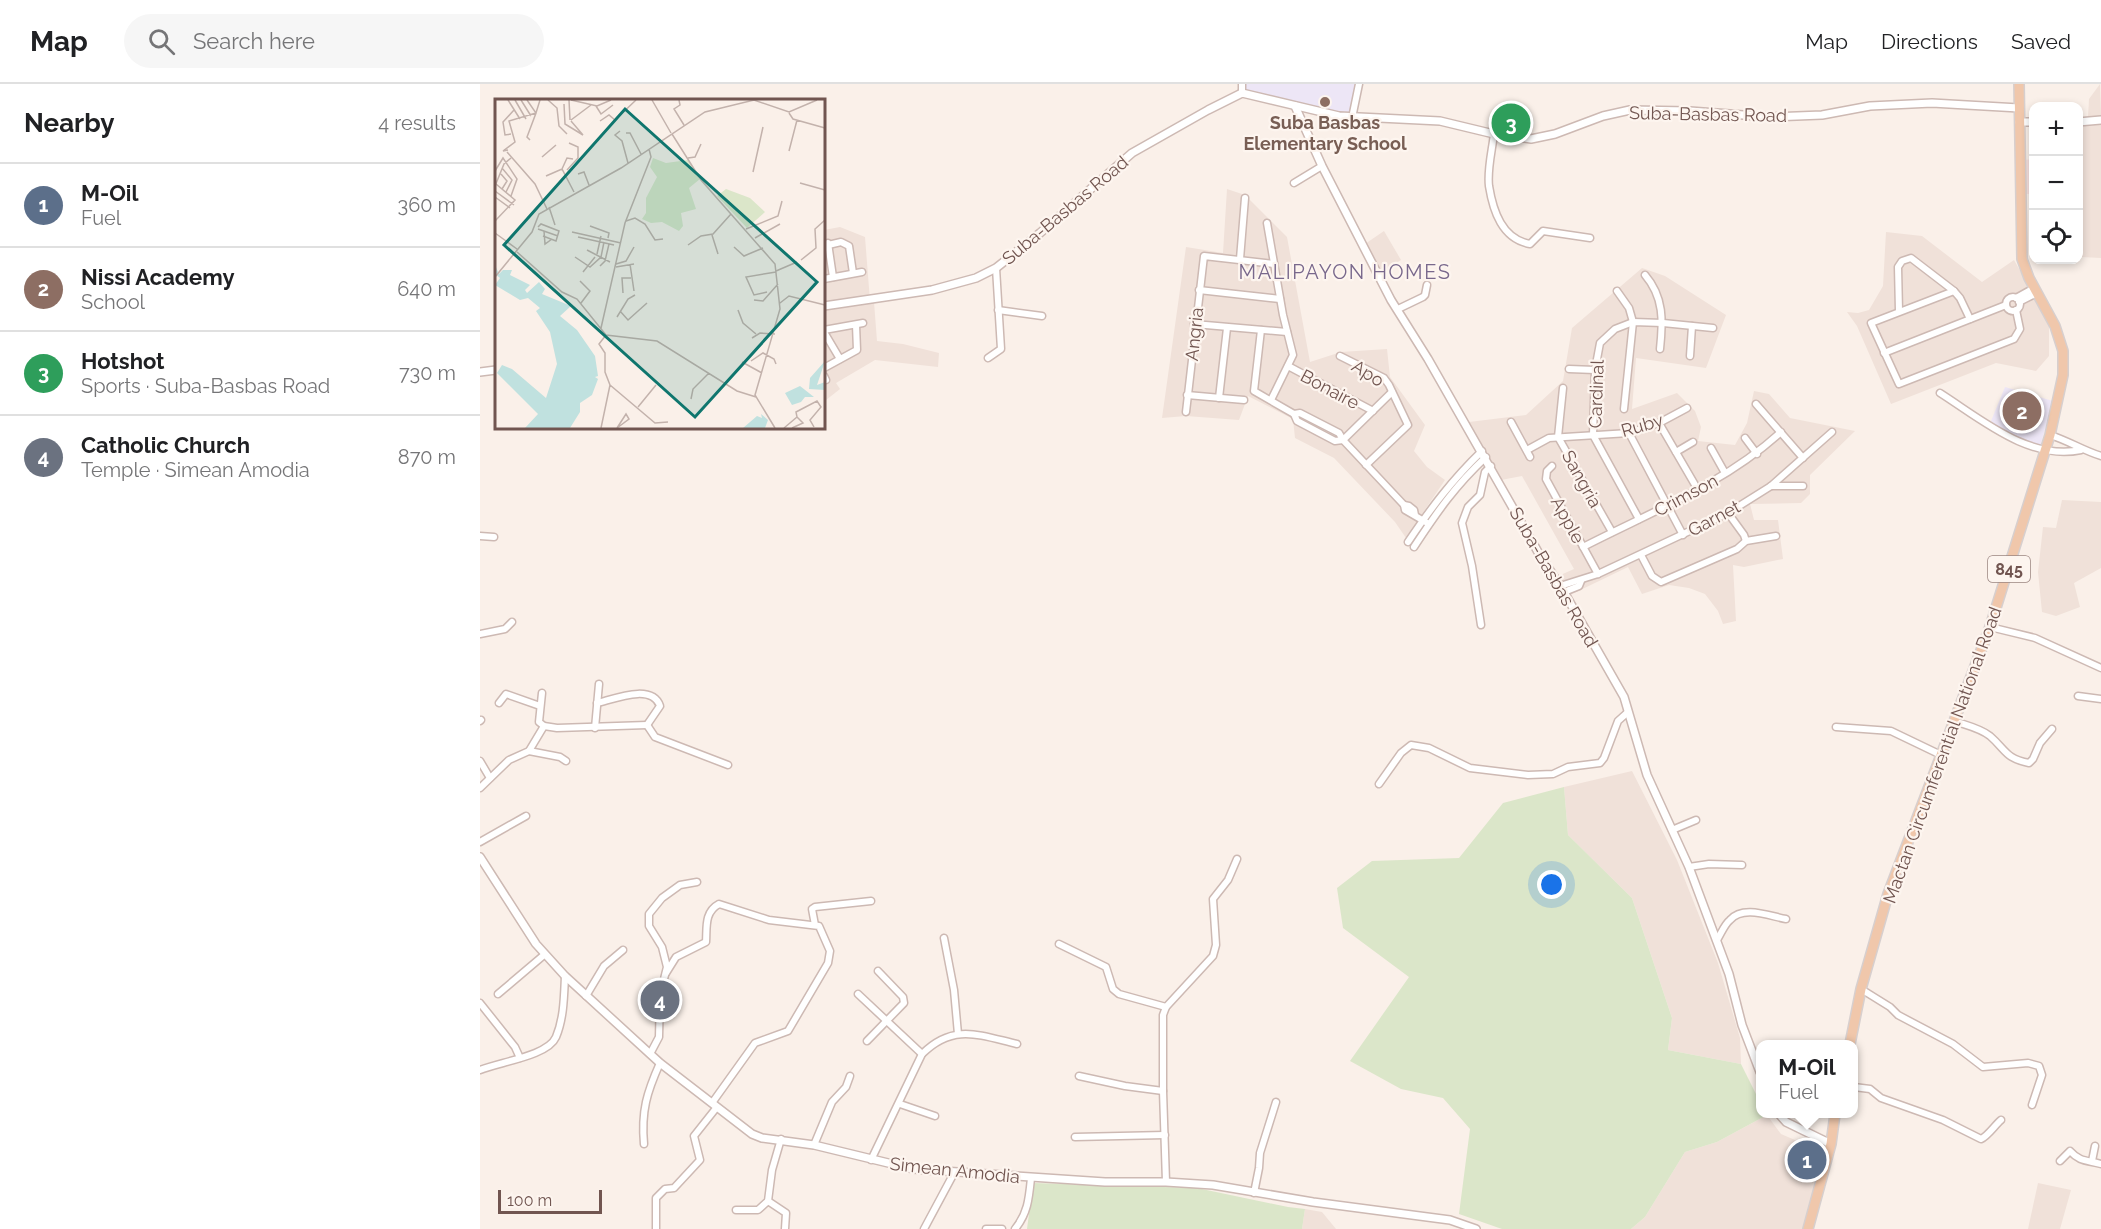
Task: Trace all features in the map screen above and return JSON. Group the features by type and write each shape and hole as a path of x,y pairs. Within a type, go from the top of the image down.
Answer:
{"main road":[{"name":"Mactan Circumferential National Road","path":"1851,1040 1861,989 1888,894 1990,627 2046,449 2063,375 2064,358 2058,334 2035,291 2022,259 2019,84"},
{"path":"1808,1229 1831,1144 1834,1118"}],"street":[{"path":"1242,84 1242,93"},
{"path":"1352,118 1359,84"},
{"name":"Suba-Basbas Road","path":"825,306 932,290 976,278 996,268 1040,234 1132,153 1242,93 1352,118 1440,122 1494,134 1531,139 1570,129 1603,116 1630,110 1690,111 1770,117 1822,115 1869,106 1932,103 2019,108"},
{"name":"Suba-Basbas Road","path":"1295,106 1322,166 1398,309 1624,697 1647,775 1689,867 1730,974 1742,1025 1756,1059"},
{"path":"2083,122 2101,120"},
{"path":"2019,122 2029,122"},
{"path":"1494,134 1489,185 1499,222 1503,228 1523,243 1530,244 1543,231 1590,238"},
{"path":"1294,183 1322,166"},
{"path":"1245,198 1240,259 1274,264"},
{"path":"1267,223 1280,299 1293,355 1271,400"},
{"path":"833,277 826,244 841,242 849,246 854,273"},
{"name":"Angria","path":"1186,412 1194,324 1204,256 1240,259"},
{"path":"1899,311 1898,267 1906,258 1916,260 1954,291 1970,319"},
{"path":"988,358 1001,349 996,268"},
{"path":"825,279 862,272"},
{"path":"1645,275 1656,291 1660,302 1663,323 1660,349"},
{"path":"1398,309 1423,297 1427,285"},
{"path":"1199,290 1280,299"},
{"path":"1617,291 1629,308 1633,322 1624,409"},
{"path":"1954,291 1871,323 1897,382 1902,384 2014,339 2020,327 2016,310 2019,307 2018,300"},
{"path":"1884,353 2006,305 2009,298 2018,300 2035,291"},
{"path":"2006,305 2009,310 2016,310"},
{"path":"998,310 1042,316"},
{"path":"1633,322 1713,328"},
{"name":"Cardinal","path":"1633,322 1615,329 1600,343 1594,370 1593,435 1639,519"},
{"path":"825,331 860,324 857,350 825,367"},
{"path":"1194,324 1287,332"},
{"path":"1690,356 1692,326"},
{"path":"1219,398 1227,328"},
{"path":"1261,330 1254,391 1294,414 1300,413 1339,433 1404,505 1409,506 1414,510 1415,515 1426,522"},
{"path":"825,333 840,359"},
{"name":"Apo","path":"1340,356 1384,378 1408,425 1366,465"},
{"name":"Bonaire","path":"1288,366 1373,411"},
{"path":"1569,369 1594,370"},
{"path":"480,372 495,370"},
{"name":"Sangria","path":"1563,388 1558,437 1612,532"},
{"path":"1343,440 1392,392"},
{"path":"1940,393 2014,440 2066,453 2081,450"},
{"path":"1188,395 1244,400"},
{"path":"1756,404 1803,458"},
{"name":"Ruby","path":"1511,422 1529,454 1549,438 1629,433 1659,423 1687,408"},
{"path":"1659,423 1698,490"},
{"name":"Crimson","path":"1583,547 1698,490 1757,454 1781,432"},
{"name":"Garnet","path":"1562,589 1576,580 1581,581 1598,574 1728,513 1771,486 1832,432"},
{"path":"1629,433 1683,535"},
{"path":"2050,435 2070,441 2081,450 2101,456"},
{"path":"1745,438 1757,454"},
{"path":"1676,452 1693,442"},
{"path":"1711,448 1725,473"},
{"path":"1411,545 1457,474 1484,454"},
{"path":"1481,625 1472,566 1462,523 1468,507 1480,495 1485,472 1491,466"},
{"name":"Apple","path":"1552,466 1547,471 1546,479 1598,574"},
{"path":"1771,486 1803,486"},
{"path":"1728,513 1746,541"},
{"path":"480,536 494,537"},
{"path":"1641,555 1652,576 1661,582 1737,549 1746,541 1776,536"},
{"path":"480,633 505,629 512,622"},
{"path":"1990,627 2035,638 2101,668"},
{"path":"595,728 599,684"},
{"path":"542,693 538,722 544,726 595,728 647,725"},
{"path":"499,703 506,694 540,706"},
{"path":"597,703 648,694 660,705 647,725"},
{"path":"2078,696 2101,699"},
{"path":"1379,784 1401,753 1411,746 1429,748 1470,768 1528,775 1553,774 1568,767 1600,763 1618,721 1628,712"},
{"path":"1954,721 1989,735 2014,760 2029,763 2040,743 2052,729"},
{"path":"647,725 655,737 728,765"},
{"path":"480,788 509,760 529,751 544,726"},
{"path":"1836,727 1891,731 1941,755"},
{"path":"529,751 560,757 566,761"},
{"path":"480,761 490,778"},
{"path":"480,842 526,816"},
{"path":"1672,830 1696,820"},
{"name":"Simean Amodia","path":"480,857 544,955 565,976 660,1063 752,1134 762,1138 814,1145 913,1169 1105,1182 1213,1185 1254,1193 1450,1220 1476,1229"},
{"path":"1166,1182 1163,1015 1166,1007 1214,956 1216,945 1213,898 1228,880 1237,859"},
{"path":"1689,867 1709,864 1742,865"},
{"path":"666,973 665,957 649,926 649,914 662,898 680,885 697,882"},
{"path":"815,925 812,909 815,907 871,901"},
{"path":"650,1054 659,1037 660,995 666,973 676,957 706,942 708,917 718,904 769,920 815,925 821,929 830,951 830,958 822,973 788,1030 755,1043 714,1105 694,1136 700,1160 674,1188 665,1189 657,1198 656,1229"},
{"path":"1717,940 1730,918 1737,915 1748,912 1786,919"},
{"path":"944,938 954,990 958,1034"},
{"path":"1059,944 1106,967 1113,989 1119,994 1166,1007"},
{"path":"586,996 604,966 623,950"},
{"path":"498,994 544,955"},
{"path":"867,1041 902,1006 903,997 878,971"},
{"path":"480,1070 540,1051 556,1039 562,1011 565,976"},
{"path":"1861,989 1890,1007 1898,1015 1953,1044 1983,1067 2028,1063 2039,1066 2042,1075 2032,1105"},
{"path":"858,994 922,1054"},
{"path":"480,1003 515,1047 520,1058"},
{"path":"871,1160 900,1104 922,1054 936,1041 958,1034 972,1033 1017,1044"},
{"path":"644,1144 644,1107 648,1090 660,1063"},
{"path":"814,1145 832,1102 846,1087 850,1076"},
{"path":"1079,1076 1163,1091"},
{"path":"1858,1088 1870,1089 1881,1098 1943,1120 1981,1138 1986,1137 1990,1129 2001,1120"},
{"path":"1254,1193 1260,1153 1276,1102"},
{"path":"900,1104 934,1116"},
{"path":"1783,1118 1786,1122 1831,1144"},
{"path":"1075,1137 1165,1135"},
{"path":"736,1210 758,1210 768,1201 772,1170 781,1139"},
{"path":"2092,1161 2095,1146"},
{"path":"2060,1161 2070,1151 2074,1157 2101,1164"},
{"path":"924,1229 954,1173"},
{"path":"1015,1229 1028,1206 1031,1178"},
{"path":"768,1201 786,1213 785,1229"},
{"path":"986,1229 1002,1229"}],"shaded area":[{"name":"Suba Basbas Elementary School","path":"1244,84 1358,84 1351,115 1243,90"},
{"path":"2100,84 2101,116 2088,117 2089,99"},
{"path":"2101,122 2101,258 2083,257 2083,124"},
{"path":"2025,160 2029,160 2029,194 2026,194"},
{"path":"1227,189 1245,195 1287,237 1310,362 1341,352 1387,349 1390,377 1425,425 1414,451 1427,467 1445,480 1406,538 1395,522 1334,458 1295,438 1293,419 1248,396 1239,420 1186,416 1162,418 1186,247 1223,253"},
{"path":"840,227 865,237 870,301 874,302 877,341 903,344 939,353 938,367 875,360 836,383 840,389 826,400 825,230"},
{"path":"1384,231 1401,260 1381,272 1365,244"},
{"path":"1886,232 1922,236 1982,282 2014,260 2049,321 2049,356 2036,371 1996,363 1891,404 1857,326 1847,312 1858,313 1869,310 1883,286"},
{"path":"1642,268 1665,276 1726,315 1706,368 1636,358 1632,409 1677,393 1695,411 1701,427 1698,441 1735,445 1747,423 1754,391 1769,394 1790,418 1855,431 1810,475 1810,494 1801,503 1750,504 1754,520 1778,520 1783,559 1744,567 1733,565 1736,621 1723,624 1718,611 1705,594 1689,588 1669,585 1642,594 1628,567 1568,596 1556,577 1574,569 1522,476 1501,480 1469,422 1526,415 1563,381 1572,328"},
{"path":"2005,387 2053,401 2040,447 2012,438 1991,421"},
{"path":"2062,500 2101,502 2101,568 2074,583 2080,607 2056,616 2042,612 2038,572 2043,527 2056,528"},
{"path":"1632,771 1677,860 1718,963 1740,1038 1741,1064 1668,1050 1672,1018 1632,898 1568,835 1564,787"},
{"path":"1761,1118 1769,1118 1781,1134 1823,1152 1804,1229 1631,1229 1645,1217 1685,1152 1717,1142"},
{"path":"2038,1183 2071,1190 2060,1229 2028,1229"},
{"path":"1305,1209 1322,1212 1336,1229 1302,1229"}],"green space":[{"path":"1564,787 1568,835 1632,898 1672,1018 1668,1050 1741,1064 1756,1094 1756,1118 1761,1118 1717,1142 1685,1152 1645,1217 1631,1229 1502,1229 1459,1214 1470,1129 1443,1098 1401,1089 1350,1061 1409,977 1343,928 1337,888 1372,861 1459,858 1503,803"},
{"path":"1033,1183 1197,1188 1305,1209 1302,1229 1027,1229"}],"place":[{"name":"Suba Basbas Elementary School","path":"1325,102"},
{"name":"Hotshot","path":"1511,123"},
{"name":"Nissi Academy","path":"2022,411"},
{"name":"Catholic Church","path":"660,1000"},
{"name":"M-Oil","path":"1807,1160"}],"district":[{"name":"MALIPAYON HOMES","path":"1345,272"}]}
